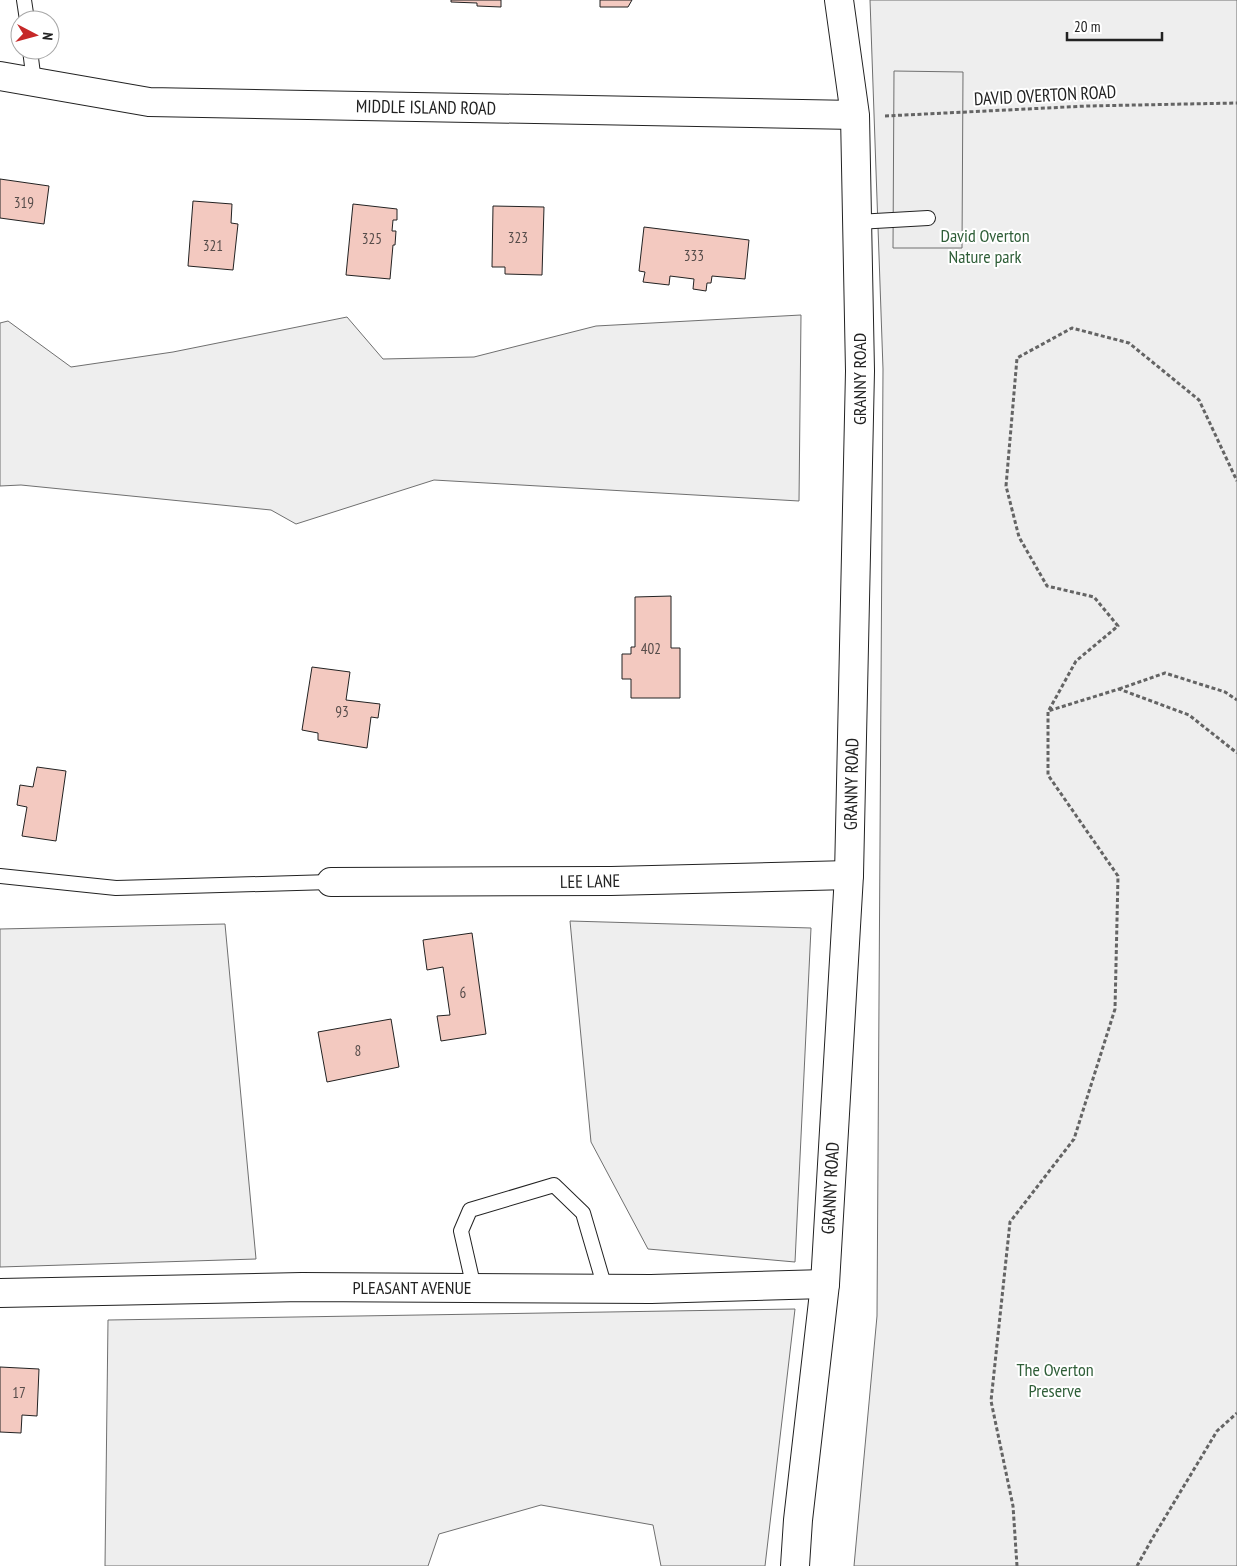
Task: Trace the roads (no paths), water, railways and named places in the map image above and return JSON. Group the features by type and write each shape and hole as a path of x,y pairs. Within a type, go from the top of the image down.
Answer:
{"street":[{"name":"GRANNY ROAD","path":"796,1566 798,1520 825,1284 849,875 860,372 855,115 839,0"},
{"name":"MIDDLE ISLAND ROAD","path":"0,76 149,102 855,115"},
{"name":"LEE LANE","path":"331,882 612,881 849,875"},
{"name":"PLEASANT AVENUE","path":"0,1293 302,1287 651,1289 825,1284"}],"lane":[{"path":"31,60 34,82"},
{"path":"857,222 928,218"},
{"path":"0,876 116,888 331,882"},
{"path":"474,1288 461,1230 470,1210 554,1185 583,1213 605,1288"}],"park label":[{"name":"David Overton Nature park","path":"985,245"},
{"name":"The Overton Preserve","path":"1055,1379"}]}
